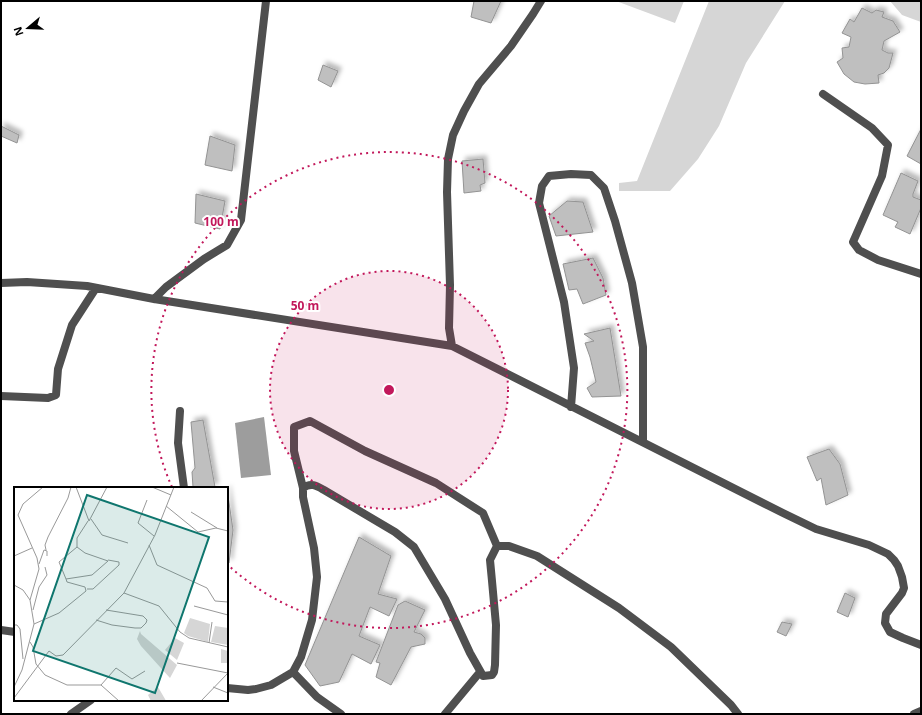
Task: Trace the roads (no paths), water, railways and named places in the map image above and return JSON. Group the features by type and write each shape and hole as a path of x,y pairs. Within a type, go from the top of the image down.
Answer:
{"street":[{"path":"154,299 166,287 204,259 227,245 241,220 266,1"},
{"path":"452,346 449,328 450,285 447,192 448,159 453,135 479,84 511,46 541,1"},
{"path":"823,94 872,128 888,145 882,176 853,242 859,250 878,260 921,274"},
{"path":"571,407 574,368 564,302 539,203 542,186 549,176 571,174 591,175 604,188 632,282 643,347 643,442"},
{"path":"1,283 27,282 87,286 154,299 452,346 816,529 869,545 888,554 898,566 904,588 902,593 886,614 885,623 890,632 921,645"},
{"path":"1,396 48,398 56,395 58,369 72,325 96,288"},
{"path":"180,411 178,443 184,487"},
{"path":"228,688 248,690 256,689 271,685 293,672 300,657 312,620 317,577 314,548 303,497 303,488 294,451 294,426 310,421 365,451 436,483 483,513 497,546 490,560 496,625 494,672 492,675 483,676 480,672 445,599 414,547 395,532 324,490 313,485 307,485 303,488"},
{"path":"497,546 509,546 537,556 619,608 671,647 738,714"},
{"path":"1,630 14,632"},
{"path":"293,672 317,698 341,714"},
{"path":"445,714 480,672"},
{"path":"71,714 90,701"},
{"path":"914,714 921,711"}]}
